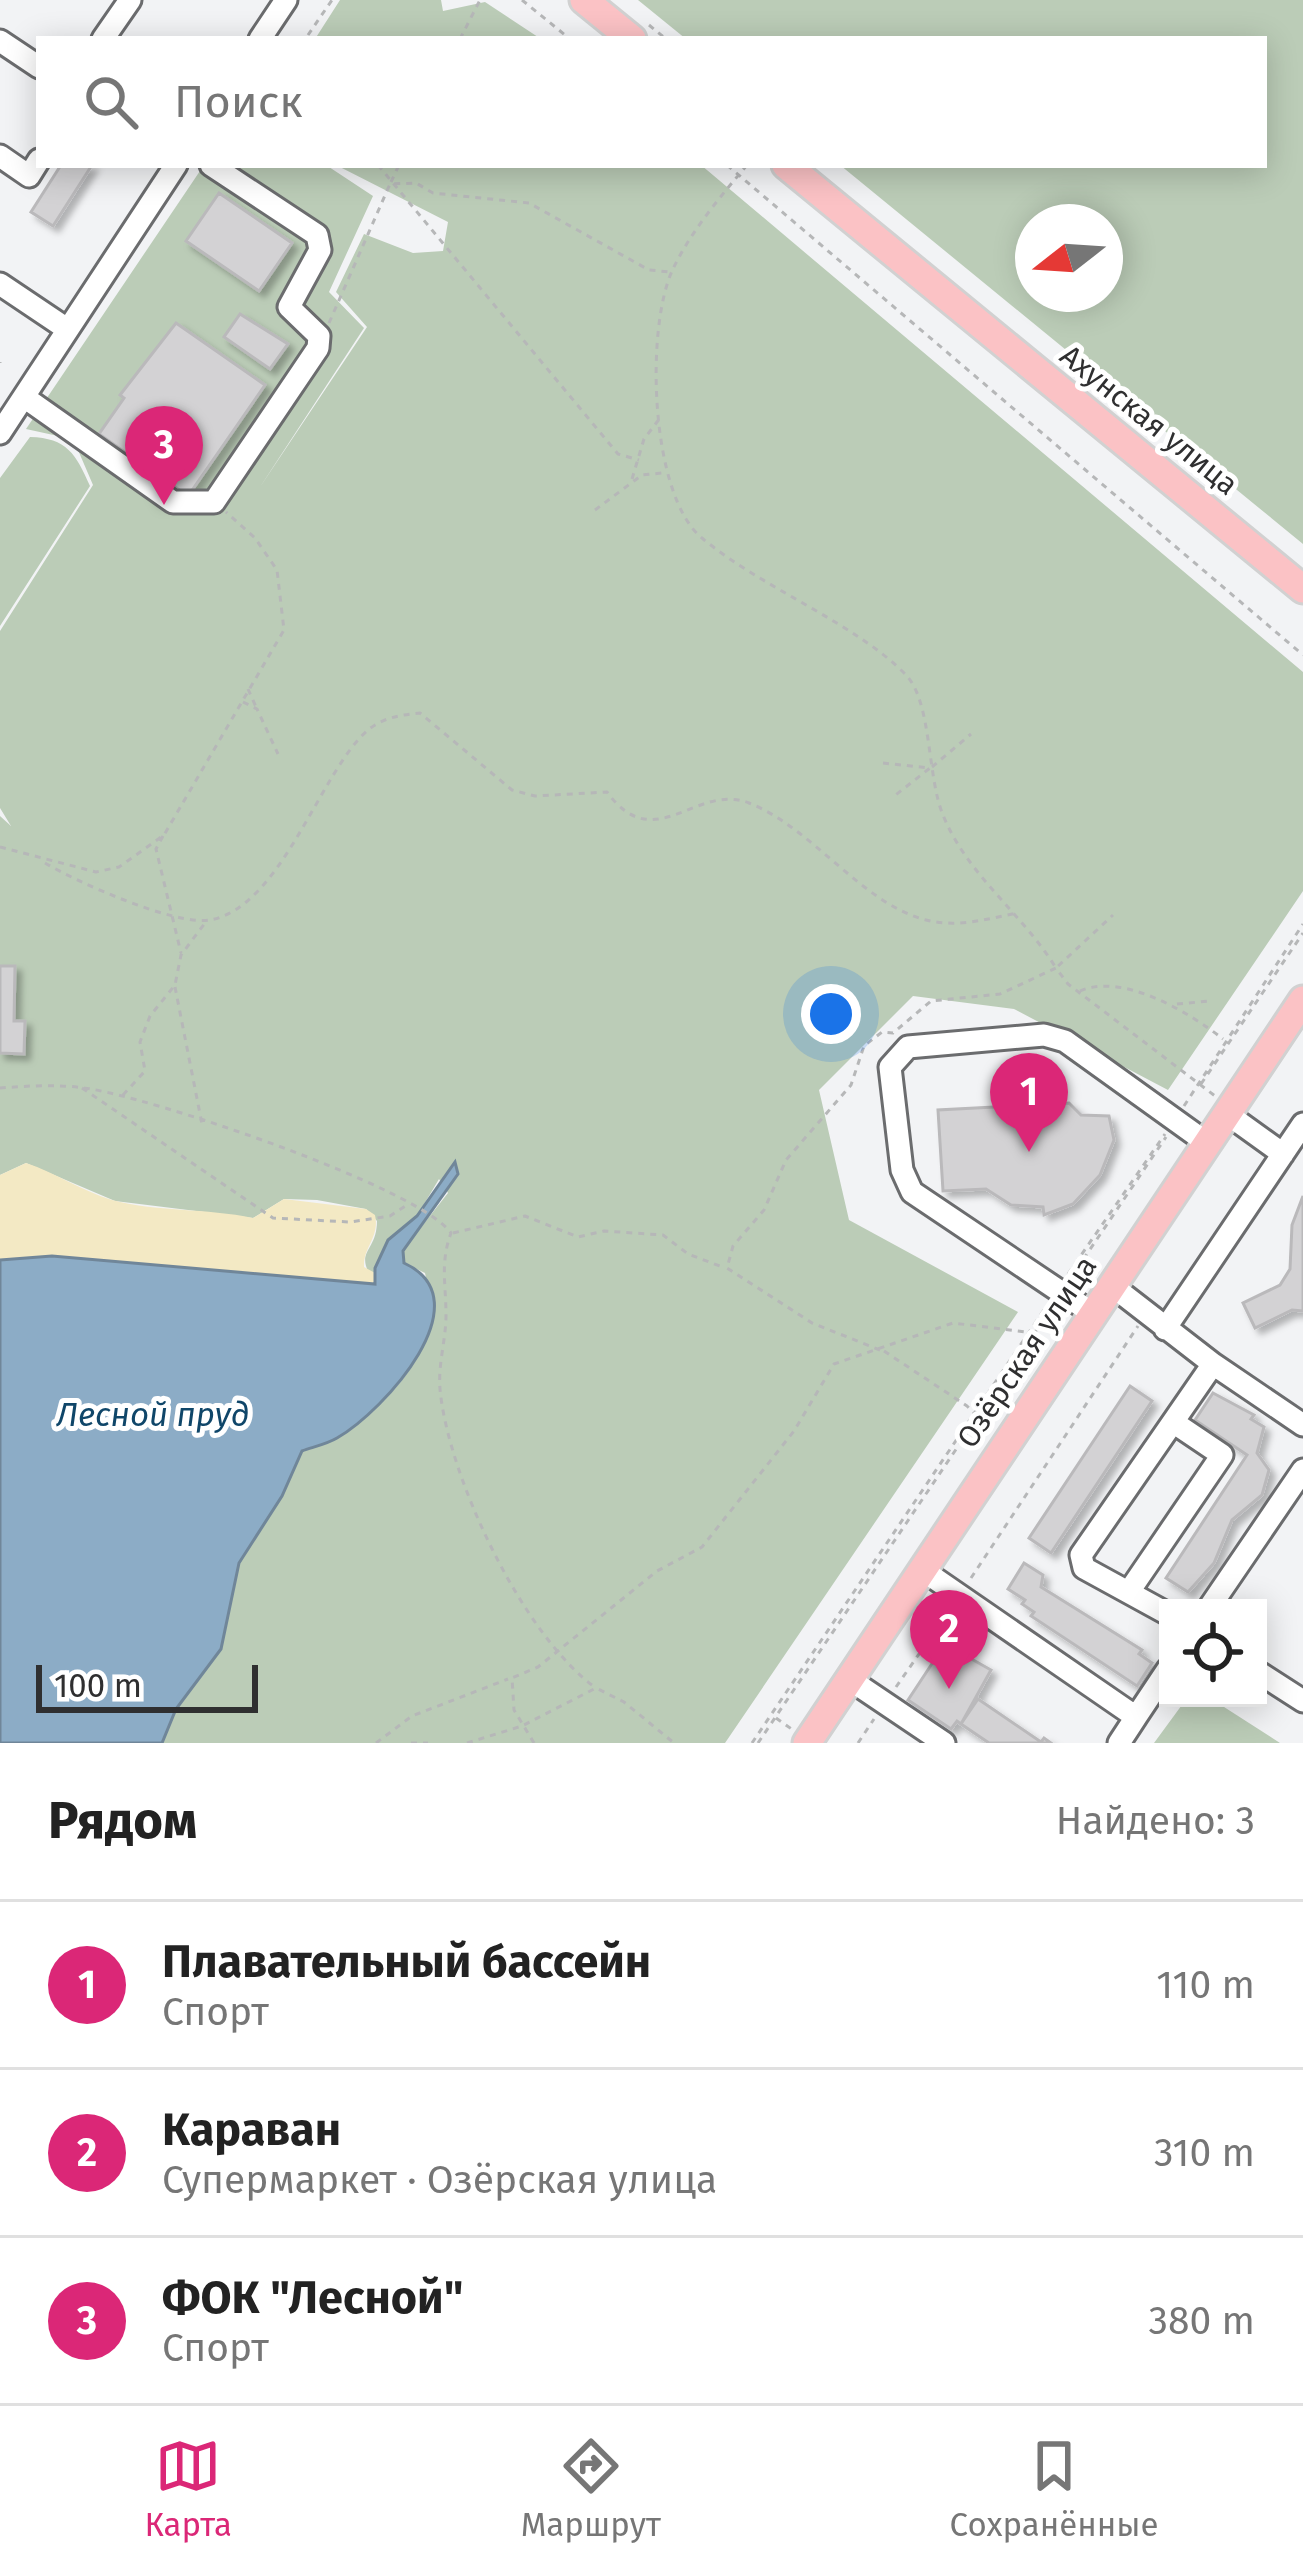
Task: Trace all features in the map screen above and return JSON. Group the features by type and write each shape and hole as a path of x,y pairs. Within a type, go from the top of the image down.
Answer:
{"main road":[{"path":"584,0 628,36"},
{"name":"Ахунская улица","path":"790,168 1303,589"},
{"name":"Озёрская улица","path":"801,1737 849,1679 1303,1000"}],"street":[{"path":"105,36 130,0"},
{"path":"262,36 286,0"},
{"path":"0,41 36,65"},
{"path":"0,156 28,176 36,164"},
{"path":"0,434 174,168"},
{"path":"24,398 173,502 214,502 319,348 319,336 289,307 320,250 316,235 216,168"},
{"path":"0,284 67,329"},
{"path":"1093,1313 912,1192 902,1170 890,1066 896,1055 908,1047 1044,1035 1065,1041 1207,1143"},
{"path":"1228,1110 1283,1154"},
{"path":"1166,1328 1303,1124"},
{"path":"1111,1286 1303,1425"},
{"path":"1159,1609 1084,1568 1081,1555 1213,1364"},
{"path":"1130,1590 1222,1455 1173,1422"},
{"path":"1215,1599 1303,1470"},
{"path":"921,1569 1136,1717"},
{"path":"1267,1678 1303,1701"},
{"path":"849,1679 944,1743"},
{"path":"1119,1743 1159,1682"}],"path":[{"path":"308,35 332,0"},
{"path":"462,36 480,0"},
{"path":"522,0 566,36"},
{"path":"380,168 618,454 639,460"},
{"path":"325,333 398,168"},
{"path":"731,168 1303,655"},
{"path":"745,168 671,272 658,335 664,472 677,511 700,537 908,677 922,704 930,768 956,847 1079,991 1228,1110"},
{"path":"392,183 416,183 433,194 529,203 649,270 671,272"},
{"path":"632,481 644,439 662,416"},
{"path":"595,510 632,481 664,472"},
{"path":"182,955 156,849 284,630 284,598 267,552 226,513 226,493"},
{"path":"248,689 278,754"},
{"path":"241,702 257,709"},
{"path":"38,860 82,885 206,921 232,912 265,881 366,731 393,715 420,713 475,764 512,790 535,796 607,792 616,805 647,820 682,815 705,801 742,800 786,823 861,881 923,920 975,923 1017,913"},
{"path":"892,797 971,734"},
{"path":"883,763 930,768"},
{"path":"0,847 96,872 119,867 164,835"},
{"path":"727,1268 733,1246 764,1210 786,1160 851,1085 864,1046 882,1032 893,1033 931,1001 1000,994 1056,968 1113,916"},
{"path":"202,1124 175,985 182,955 206,921"},
{"path":"1175,1120 1303,924"},
{"path":"755,1743 1303,933"},
{"path":"122,1096 145,1071 140,1042 150,1016 175,985"},
{"path":"1079,991 1108,987 1175,1004 1210,1001"},
{"path":"1175,1004 1225,1040"},
{"path":"0,1088 81,1087 122,1096 342,1171 437,1214 451,1233"},
{"path":"81,1087 273,1218 350,1222 389,1216 409,1204"},
{"path":"451,1233 525,1216 578,1237 604,1231 663,1235 688,1254 727,1268 812,1323 881,1350 1006,1442"},
{"path":"451,1233 442,1258 446,1320 440,1393 480,1527 574,1672 624,1702 674,1743"},
{"path":"976,1416 1059,1291"},
{"path":"858,1743 1146,1314"},
{"path":"376,1743 412,1716 538,1666 657,1571 702,1547 794,1431 834,1364 953,1323 1028,1332"},
{"path":"512,1678 514,1710 534,1743"},
{"path":"466,1743 522,1726 596,1688"},
{"path":"773,1716 801,1737"},
{"path":"411,1743 428,1743"}],"green space":[{"path":"340,0 441,0 443,11 485,2 536,36 317,36"},
{"path":"638,0 1303,0 1303,544 1020,312 1123,312 1123,204 1015,204 1015,308 844,168 1267,168 1267,36 682,36"},
{"path":"202,168 331,168 373,196 329,292 364,328 260,487 367,327 336,292 364,234 413,253 443,251 448,222 342,168 705,168 1303,672 1303,891 1168,1090 1014,1009 913,996 819,1090 849,1220 1018,1312 725,1743 162,1743 176,1709 221,1649 239,1563 302,1451 344,1431 383,1401 424,1343 431,1320 425,1273 404,1263 403,1250 448,1193 439,1179 417,1216 388,1240 376,1284 365,1258 377,1221 366,1209 284,1199 253,1218 115,1201 26,1163 0,1175 0,816 11,826 0,808 0,631 93,485 78,450 58,436 26,429"},
{"path":"30,437 69,450 90,486 0,626 0,478"},
{"path":"1180,1707 1224,1707 1280,1743 1154,1743"}],"sand":[{"path":"26,1163 129,1204 253,1218 284,1199 366,1209 375,1215 376,1223 364,1267 377,1274 376,1284 52,1256 0,1260 0,1175"}],"water":[{"name":"Лесной пруд","path":"455,1162 458,1174 403,1251 404,1263 426,1280 434,1302 431,1328 418,1354 400,1381 357,1424 333,1440 302,1451 282,1496 239,1563 221,1649 176,1709 162,1743 0,1743 0,1260 52,1256 375,1284 375,1268 388,1240 417,1216"}],"building":[{"path":"59,168 90,168 53,226 31,212"},
{"path":"219,193 292,243 259,291 186,241"},
{"path":"240,314 288,344 270,369 224,337"},
{"path":"176,323 265,385 188,496 99,434 124,398 120,395"},
{"path":"0,966 15,966 14,1021 25,1021 24,1054 0,1053"},
{"path":"1069,1103 1081,1115 1109,1116 1114,1140 1100,1175 1073,1204 1044,1215 1043,1207 1011,1205 986,1189 943,1191 938,1110"},
{"path":"1303,1196 1303,1311 1292,1310 1255,1328 1243,1303 1280,1285 1290,1269 1292,1225"},
{"path":"1130,1386 1152,1401 1051,1553 1029,1538"},
{"path":"1213,1393 1254,1415 1251,1419 1264,1427 1257,1453 1269,1470 1262,1495 1232,1520 1214,1563 1188,1592 1166,1578 1247,1455 1195,1420"},
{"path":"1024,1563 1043,1575 1041,1587 1142,1650 1139,1654 1152,1663 1137,1686 1031,1616 1034,1612 1022,1604 1025,1600 1008,1589"},
{"path":"945,1644 991,1670 961,1724 957,1721 951,1729 908,1700"},
{"path":"978,1699 1041,1742 1044,1738 1051,1743 989,1743 961,1724"}],"place":[{"name":"ФОК \"Лесной\"","path":"164,505"},
{"name":"Плавательный бассейн","path":"1029,1152"},
{"name":"Караван","path":"949,1689"}]}
